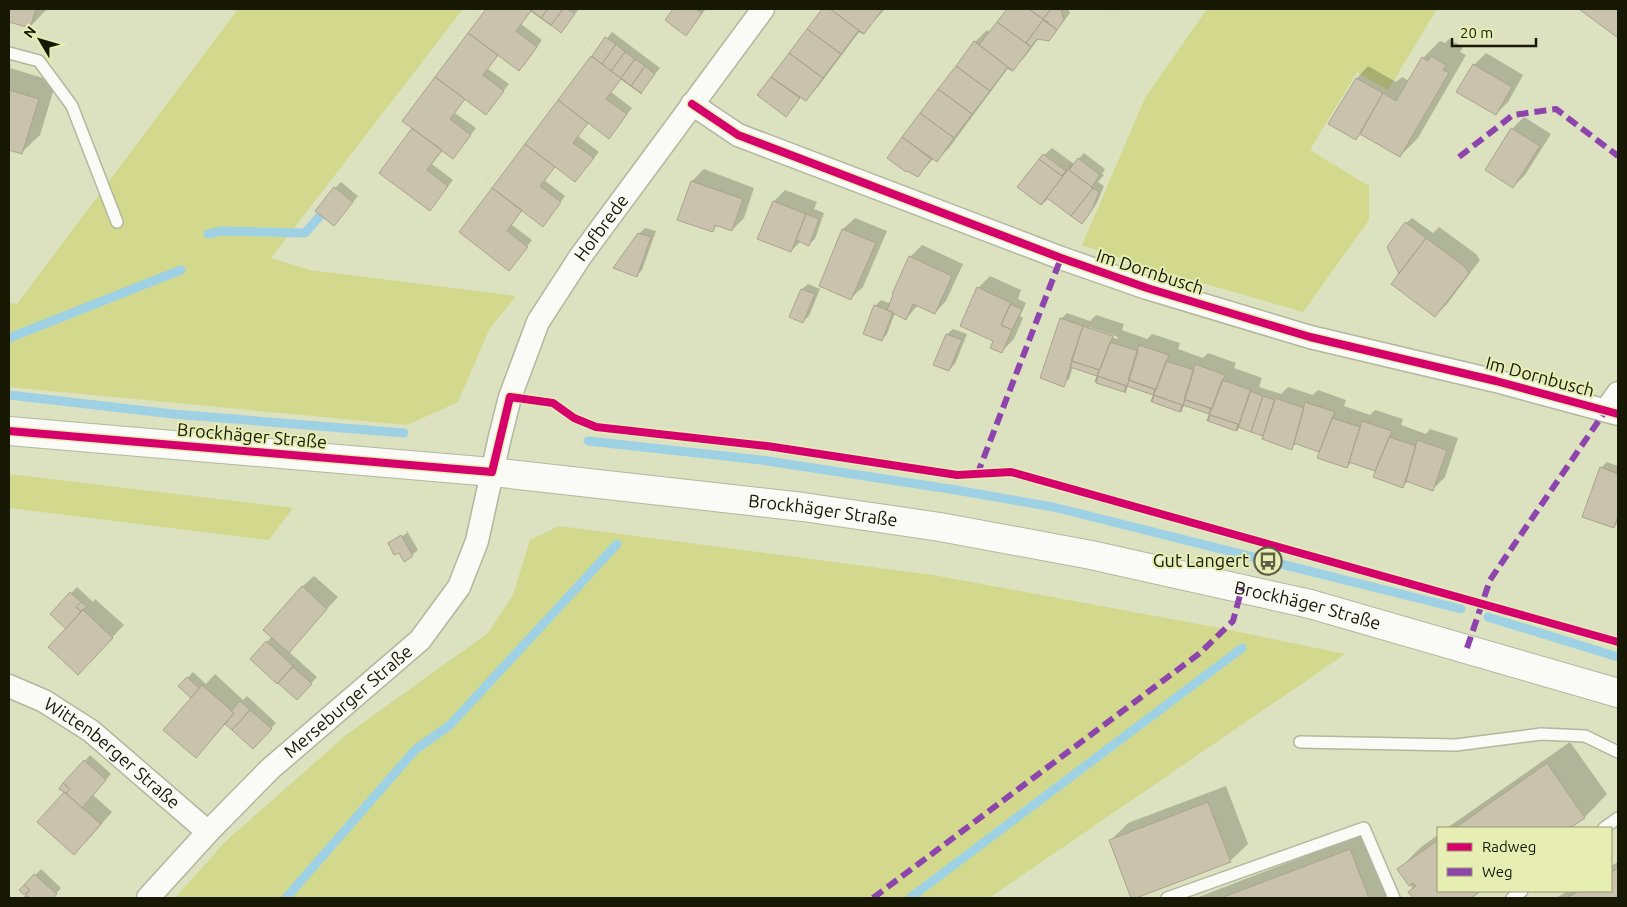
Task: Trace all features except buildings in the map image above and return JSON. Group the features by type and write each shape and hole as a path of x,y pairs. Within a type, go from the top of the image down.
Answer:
{"main road":[{"name":"Brockhäger Straße","path":"9,431 492,472 803,507 940,528 1091,555 1310,604 1618,693"}],"street":[{"name":"Hofbrede","path":"492,472 510,397 538,322 580,257 763,9"},
{"name":"Im Dornbusch","path":"692,104 738,135 1061,258 1139,285 1310,337 1614,405"},
{"name":"Merseburger Straße","path":"148,898 208,832 270,769 420,640 459,587 477,541 492,472"},
{"name":"Wittenberger Straße","path":"9,686 44,700 91,732 208,832"}],"lane":[{"path":"9,53 39,61 72,106 117,222"},
{"path":"1300,742 1456,744 1541,734 1585,736 1618,752"},
{"path":"1605,827 1618,818"},
{"path":"1167,898 1364,828 1394,898"}],"path":[{"path":"366,160 478,9"},
{"path":"1107,9 1162,50"},
{"path":"446,236 606,17"}],"green space":[{"path":"238,9 463,9 271,258 310,270 516,296 490,328 458,402 407,425 9,387 9,303 17,304"},
{"path":"1207,9 1437,9 1388,90 1357,72 1310,150 1369,186 1369,220 1303,312 1160,271 1082,245 1145,98"},
{"path":"9,474 293,508 269,540 9,508"},
{"path":"559,526 933,575 1220,628 1345,654 989,898 175,898 225,842 346,735 488,633 513,595 530,540"}],"waterway":[{"path":"208,234 222,231 305,233 319,217"},
{"path":"9,338 181,270"},
{"path":"9,395 173,414 404,433"},
{"path":"588,441 761,460 1053,507 1461,609"},
{"path":"286,898 415,750 450,725 617,544"},
{"path":"1488,617 1618,657"},
{"path":"910,898 1242,648"}],"marked path":[{"path":"1459,157 1513,115 1556,109 1618,156"},
{"path":"977,475 1061,258"},
{"path":"1467,648 1490,580 1606,410"},
{"path":"873,898 1200,653 1233,621 1242,588"}],"cycle path":[{"path":"692,104 738,135 1061,258 1147,288 1310,337 1496,381 1618,414"},
{"path":"9,431 492,472 510,397 553,403 574,418 596,427 767,446 957,475 1011,472 1618,642"}],"place":[{"name":"Gut Langert","path":"1268,561"}]}
